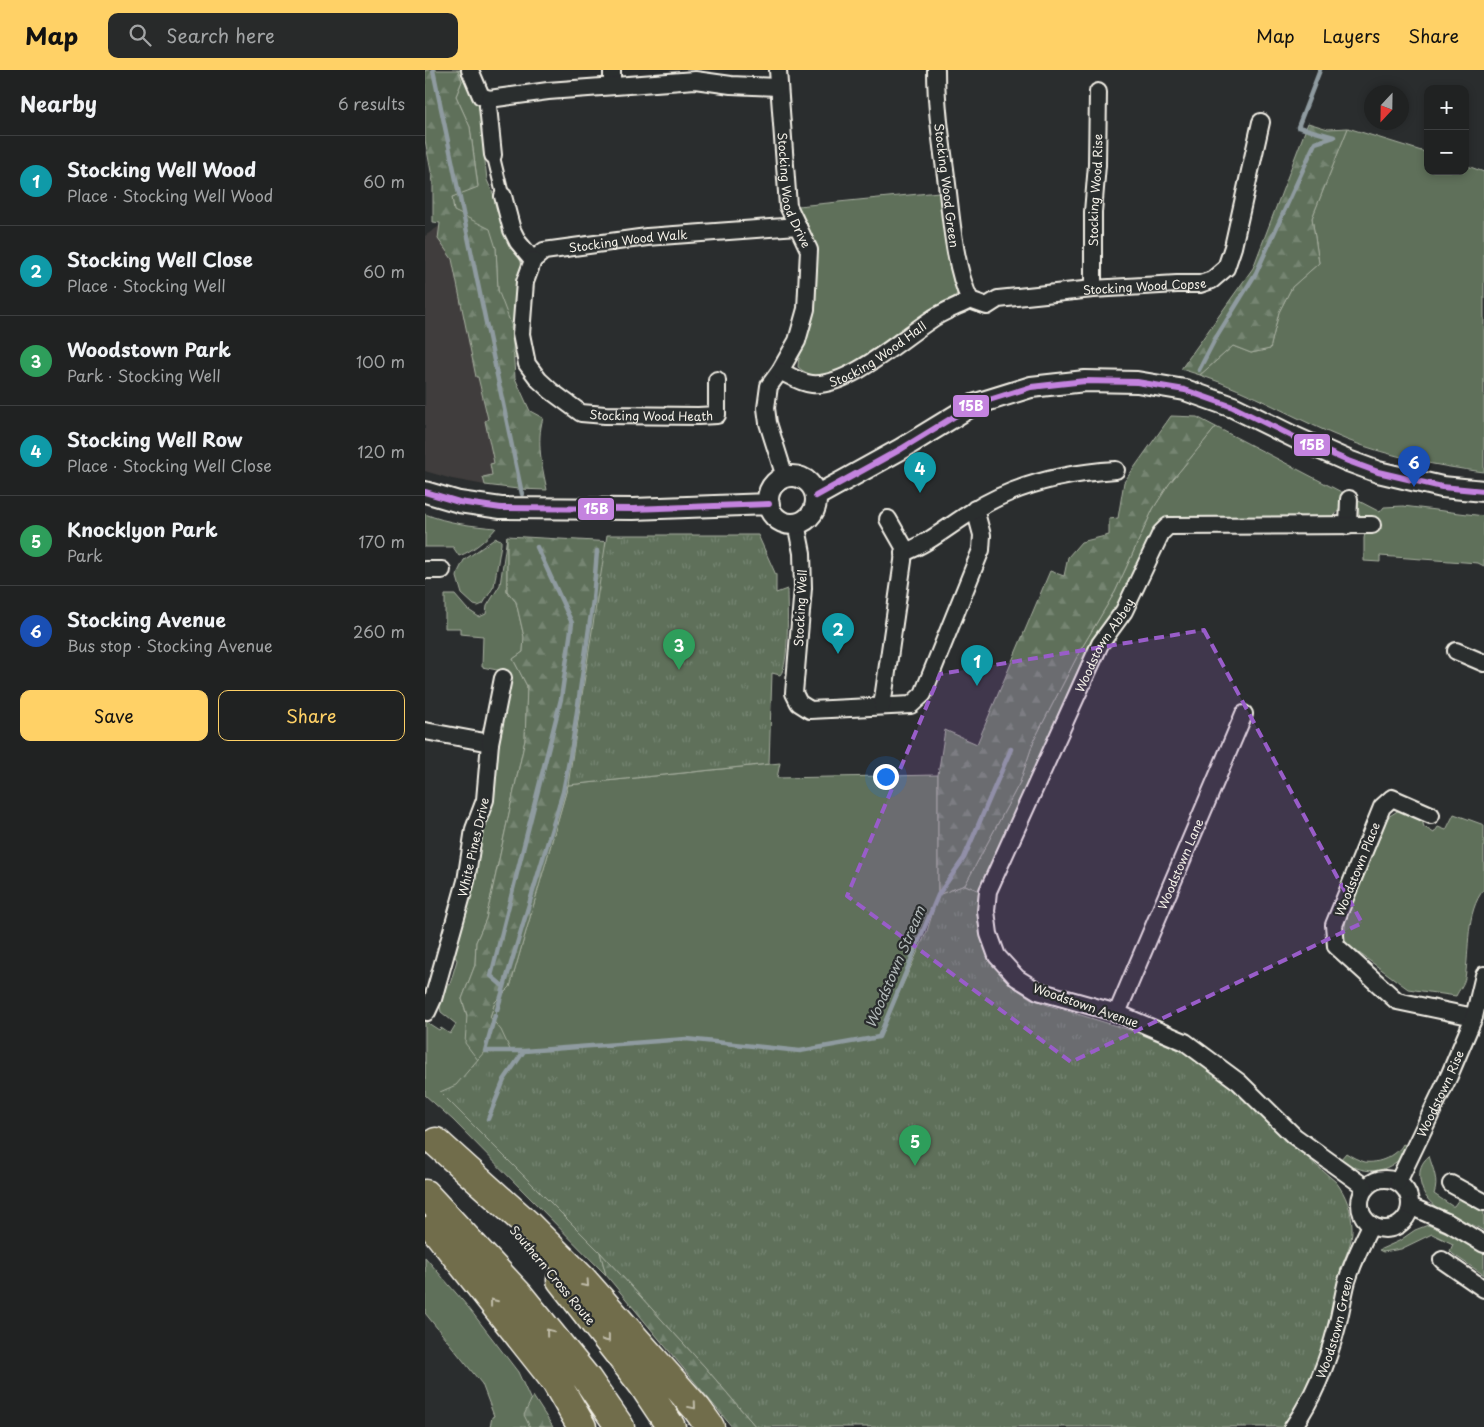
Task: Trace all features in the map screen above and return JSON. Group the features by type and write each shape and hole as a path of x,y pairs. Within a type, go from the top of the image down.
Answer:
{"highway":[{"name":"Southern Cross Route","path":"431,1137 559,1278 643,1386 671,1427"},
{"path":"431,1137 527,1223 583,1280 710,1427"},
{"path":"425,1194 519,1296 587,1379 620,1427"},
{"path":"425,1217 556,1382 582,1427"}],"street":[{"path":"470,70 481,96 489,99 548,91 612,78 695,80 731,85 778,88"},
{"name":"Stocking Wood Drive","path":"778,70 788,206 809,250 806,309 797,341 769,386 766,408 768,423 785,477"},
{"name":"Stocking Wood Green","path":"936,70 938,115 954,242 965,291 970,300"},
{"name":"Stocking Wood Rise","path":"1093,289 1093,212 1097,165 1098,92"},
{"path":"489,99 493,155 512,230 518,242 533,260"},
{"name":"Stocking Wood Copse","path":"970,300 987,306 998,299 1093,289 1201,284 1212,280 1225,268 1233,247 1261,122"},
{"name":"Stocking Wood Walk","path":"533,260 544,251 647,237 798,226"},
{"name":"Stocking Wood Heath","path":"533,260 525,282 521,334 527,364 539,380 551,391 581,413 698,416 717,414 717,380"},
{"name":"Stocking Wood Hall","path":"780,371 812,384 829,382 850,374 931,320 970,300"},
{"path":"816,496 901,449 973,405 1031,387 1085,381 1137,382 1185,390 1233,407 1296,438 1378,472 1442,487 1484,491"},
{"path":"903,553 915,549 975,509 1009,493 1050,479 1088,472 1116,470"},
{"path":"791,476 804,479 814,489 816,496 813,510 803,521 796,523 781,521 771,511 769,504 770,491 773,485 785,477 791,476"},
{"path":"425,492 477,505 535,509 710,507 769,504"},
{"path":"1348,526 1349,499"},
{"path":"888,519 903,547 903,553 883,706 911,705 923,694 981,550 982,535 975,509"},
{"name":"Stocking Well","path":"796,523 802,553 803,588 794,693 799,703 810,710 883,706"},
{"name":"Woodstown Abbey","path":"989,934 986,911 988,891 1100,644 1124,611 1161,533 1168,526 1183,525 1373,526"},
{"path":"425,570 442,570"},
{"path":"1456,651 1484,663"},
{"name":"White Pines Drive","path":"427,1012 433,999 466,881 474,828 485,800 490,743 503,678"},
{"name":"Woodstown Lane","path":"1117,1013 1244,714"},
{"path":"425,731 490,743"},
{"name":"Woodstown Place","path":"1431,816 1392,798 1382,807 1334,926 1336,946 1397,1001 1474,1017"},
{"name":"Woodstown Avenue","path":"989,934 997,956 1017,978 1038,991 1117,1013 1185,1042 1239,1082 1294,1136 1365,1187"},
{"name":"Woodstown Rise","path":"1398,1182 1449,1076 1474,1017 1484,975"},
{"path":"1384,1178 1398,1182 1407,1192 1410,1206 1403,1222 1396,1227 1387,1229 1371,1225 1365,1219 1359,1203 1365,1187 1384,1178"},
{"path":"1451,1184 1484,1202"},
{"path":"1410,1206 1449,1223 1484,1244"},
{"name":"Woodstown Green","path":"1293,1427 1302,1415 1320,1375 1337,1327 1347,1281 1358,1250 1371,1225"},
{"path":"1442,1260 1484,1289"}],"highlighted area":[{"path":"1204,630 1362,923 1071,1062 847,896 940,674"}],"shaded area":[{"path":"451,218 476,377 478,377 488,420 485,421 494,463 493,475 483,478 485,485 452,479 425,471 425,236"}],"green space":[{"path":"425,70 458,70 462,81 456,96 470,127 478,187 452,197 454,211 490,229 496,248 498,290 512,327 515,378 530,411 543,418 540,445 547,490 485,485 483,477 492,475 490,464 494,463 485,421 488,419 478,377 476,377 452,259 438,239 440,223 433,222 433,182 425,140"},
{"path":"458,70 460,70 467,87 479,104 487,180 495,198 508,241 520,259 522,266 519,358 509,359 498,290 496,248 454,212 452,197 478,186 470,127 456,96 462,81"},
{"path":"1308,123 1328,129 1348,128 1312,218 1319,263 1292,287 1279,312 1270,349 1251,353 1233,346 1200,375 1181,369 1253,268"},
{"path":"1348,128 1424,152 1424,175 1469,175 1469,166 1484,172 1484,472 1414,460 1364,446 1200,375 1233,346 1251,353 1270,349 1279,312 1292,287 1319,263 1312,218"},
{"path":"939,192 958,293 915,326 834,374 815,375 806,373 798,367 808,335 815,297 816,266 812,236 798,206"},
{"path":"1171,416 1197,417 1216,427 1169,484 1153,509 1115,592 1081,649 1034,740 1020,782 965,885 938,895 938,775 945,730 977,744 1050,571 1064,576 1068,557 1081,542 1109,535 1109,519 1118,518 1124,482"},
{"path":"1216,427 1380,512 1384,507 1403,506 1484,516 1484,566 1478,563 1380,556 1380,562 1364,561 1364,538 1365,534 1373,534 1373,520 1359,515 1358,503 1341,495 1340,508 1333,518 1179,518 1160,524 1155,528 1121,605 1092,640 1087,649 982,892 965,885 1020,782 1034,740 1081,649 1115,592 1153,509 1169,484"},
{"path":"425,514 460,524 496,528 479,544 459,556 453,547 425,547"},
{"path":"607,535 758,535 776,575 776,593 787,589 787,648 785,660 780,675 772,673 769,764 568,785"},
{"path":"507,536 507,591 516,602 524,637 523,652 513,659 527,686 525,740 486,919 476,942 475,965 462,999 481,1064 473,1125 600,1252 606,1275 453,1120 425,1095 425,1021 439,1030 441,1028 450,1034 456,1024 441,1012 439,1001 443,988 450,984 457,960 453,953 483,826 507,672 482,667 483,636 460,634 460,628 445,628 445,595 455,595 467,609 479,617 486,614 487,606 500,585"},
{"path":"507,536 613,542 571,780 510,987 495,1002 490,1017 501,1030 513,1056 481,1064 465,1043 467,1015 462,999 475,965 476,942 486,919 525,740 527,686 513,659 523,652 524,637 516,602 507,591"},
{"path":"496,538 501,540 501,544 494,586 483,604 474,605 462,594 457,577 458,572 464,560"},
{"path":"780,763 777,778 938,775 938,895 879,1037 800,1051 686,1039 524,1051 485,1051 490,1017 495,1002 510,987 568,785"},
{"path":"1399,810 1422,820 1424,827 1434,833 1438,827 1446,830 1454,814 1484,825 1484,889 1478,899 1471,920 1465,978 1456,996 1408,989 1344,942 1346,916 1388,817"},
{"path":"965,885 982,892 988,955 1000,973 1015,988 1030,998 1048,1005 1133,1031 1182,1051 1235,1090 1274,1129 1336,1182 1343,1192 1350,1209 1352,1234 1338,1280 1327,1339 1290,1419 1284,1427 756,1427 705,1367 600,1252 440,1092 456,1085 485,1051 524,1051 686,1039 800,1051 879,1037 927,931 938,895"},
{"path":"1403,1144 1411,1148 1387,1168 1370,1171 1351,1166 1340,1160 1346,1153 1365,1162 1376,1162 1392,1155"},
{"path":"1429,1156 1436,1180 1434,1194 1452,1206 1459,1199 1470,1202 1484,1211 1484,1231 1436,1207 1429,1200 1423,1191 1420,1169"},
{"path":"1428,1225 1456,1237 1484,1254 1484,1275 1450,1251 1453,1244 1432,1234 1401,1249 1383,1252 1379,1250"},
{"path":"600,1252 705,1367 756,1427 732,1427 606,1275"},
{"path":"425,1257 468,1307 518,1372 543,1427 490,1427 492,1417 494,1416 482,1384 425,1313"},
{"path":"533,1396 553,1427 530,1427 524,1415"}],"waterway":[{"path":"433,70 522,494"},
{"path":"1199,370 1214,341 1256,273 1315,143 1334,137 1298,127 1320,70"},
{"path":"504,987 491,976 561,699 572,623 537,547"},
{"path":"497,1010 563,792 572,746 593,600 597,551"},
{"name":"Woodstown Stream","path":"488,1119 504,1080 524,1051 686,1039 800,1051 879,1037 938,895 964,858 1011,749"},
{"name":"Woodstown Stream","path":"495,1015 485,1051 524,1051"}],"transit line":[{"name":"15B","path":"816,496 901,449 973,405 1031,387 1085,381 1137,382 1185,390 1233,407 1296,438 1378,472 1442,487 1484,491"},
{"name":"15B","path":"425,492 459,502 501,508 633,509 769,504"}],"place":[{"name":"Stocking Avenue","path":"1414,487"},
{"name":"Stocking Well Row","path":"920,493"},
{"name":"Stocking Well Close","path":"838,654"},
{"name":"Woodstown Park","path":"679,670"},
{"name":"Stocking Well Wood","path":"977,686"},
{"name":"Knocklyon Park","path":"915,1166"}]}
